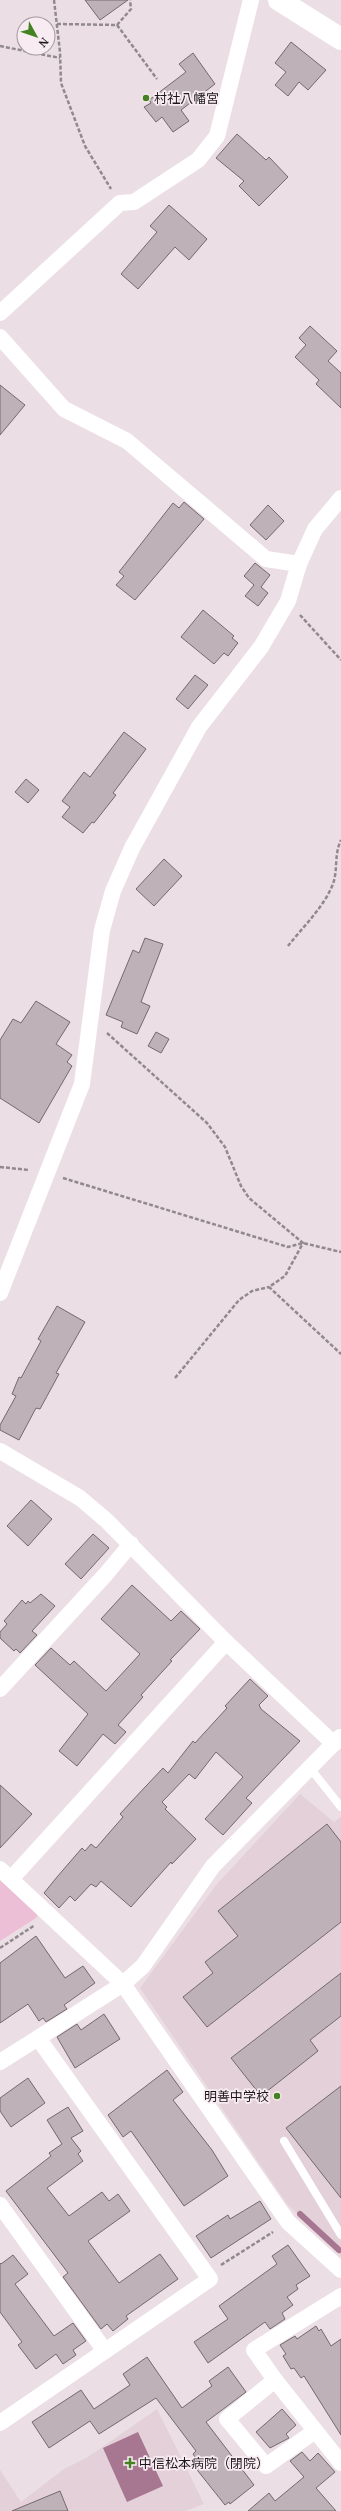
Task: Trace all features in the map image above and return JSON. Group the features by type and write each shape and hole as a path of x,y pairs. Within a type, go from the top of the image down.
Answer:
{"main road":[{"path":"279,0 341,39"}],"street":[{"path":"0,313 120,203 134,202 198,160 217,136 251,0"},
{"path":"0,337 64,409 127,441 266,558 299,564"},
{"path":"0,1293 82,1084 102,930 113,891 132,848 200,727 261,647 288,601 299,564 315,529 341,498"},
{"path":"0,1451 80,1498 131,1544 226,1642 338,1740 213,1866 143,1966 123,1984 0,2062"},
{"path":"0,1689 106,1574 131,1544"},
{"path":"226,1642 5,1874 123,1984 288,2222 340,2265"},
{"path":"0,2423 210,2279 38,2038"},
{"path":"0,2205 105,2351"},
{"path":"341,2296 254,2350 275,2380 341,2463"},
{"path":"275,2380 227,2419 266,2466 315,2431"}],"lane":[{"path":"310,1768 341,1807"},
{"path":"284,2141 341,2235"}],"path":[{"path":"54,0 61,83 85,146 120,203"},
{"path":"57,24 117,25 131,9 130,0"},
{"path":"117,25 158,79"},
{"path":"0,46 60,58"},
{"path":"288,601 341,660"},
{"path":"288,946 328,894 333,884 337,848 341,840"},
{"path":"91,1018 207,1123 225,1147 241,1186 249,1198 303,1243 341,1252"},
{"path":"0,1167 48,1173 288,1247 303,1243"},
{"path":"175,1378 239,1300 252,1291 269,1287 285,1276 303,1243"},
{"path":"269,1287 341,1354"},
{"path":"0,1948 50,1915"},
{"path":"206,2274 288,2222"}],"shaded area":[{"name":"明善中学校","path":"300,1794 334,1822 341,1817 341,2256 287,2204 140,1988 216,1885"},
{"path":"0,1880 38,1914 36,1918 0,1941"},
{"name":"中信松本病院（閉院）","path":"157,2409 204,2504 185,2511 0,2511 0,2470 21,2502 64,2469 88,2457"},
{"path":"138,2432 163,2486 127,2502 103,2448"}],"building":[{"path":"85,0 128,0 100,20"},
{"path":"291,42 326,70 308,90 299,82 288,96 275,85 286,72 275,63"},
{"path":"193,53 215,84 181,110 189,121 173,132 162,117 156,122 144,107 151,103 149,100 186,72 179,64"},
{"path":"237,134 266,160 269,157 288,177 259,206 239,186 244,181 216,158"},
{"path":"169,205 207,239 189,260 175,247 138,289 121,274 157,232 150,226"},
{"path":"310,326 337,351 328,361 341,373 341,408 316,384 319,380 295,357 306,345 299,338"},
{"path":"0,385 25,405 0,435"},
{"path":"184,502 204,519 135,600 116,585 124,576 119,572 173,503 179,508"},
{"path":"268,505 284,521 266,540 250,525"},
{"path":"255,563 270,575 261,587 268,593 258,606 245,596 254,585 244,576"},
{"path":"203,610 234,636 232,638 238,643 228,656 224,653 214,664 181,637"},
{"path":"195,675 208,685 188,709 176,699"},
{"path":"124,732 146,749 113,793 116,795 94,823 92,822 83,833 62,817 70,807 62,801 84,772 90,777"},
{"path":"26,779 39,790 28,803 15,792"},
{"path":"164,859 182,876 154,906 136,889"},
{"path":"145,938 163,944 141,1002 150,1006 137,1034 121,1027 123,1022 106,1015 133,950 139,953"},
{"path":"36,1001 70,1022 56,1044 72,1055 67,1062 72,1066 39,1123 0,1098 0,1040 13,1019 21,1023"},
{"path":"156,1032 169,1039 161,1053 148,1046"},
{"path":"57,1306 85,1322 56,1373 59,1374 40,1409 36,1408 19,1440 0,1430 0,1425 16,1396 12,1394 19,1377 21,1378 41,1341 38,1339"},
{"path":"31,1500 52,1519 28,1546 7,1526"},
{"path":"93,1534 109,1548 81,1579 65,1564"},
{"path":"132,1585 171,1621 181,1611 200,1629 170,1660 172,1661 141,1695 143,1697 118,1725 126,1732 115,1744 103,1734 77,1766 59,1751 88,1714 35,1665 51,1648 70,1665 74,1661 106,1691 140,1654 101,1619"},
{"path":"41,1594 55,1606 32,1631 37,1635 20,1653 16,1649 14,1651 0,1638 0,1632 7,1624 4,1621 22,1600 26,1604 28,1601 30,1603"},
{"path":"250,1679 268,1696 259,1705 261,1709 300,1741 246,1798 252,1803 223,1835 205,1819 243,1777 216,1752 195,1779 189,1774 162,1802 167,1807 165,1809 196,1839 172,1864 171,1862 131,1907 101,1881 96,1887 91,1884 75,1901 70,1896 59,1908 44,1893 57,1877 82,1848 85,1851 91,1844 96,1848 123,1817 120,1814 163,1768 168,1773 193,1741 195,1743 227,1708 225,1706"},
{"path":"0,1785 32,1814 0,1848"},
{"path":"327,1824 341,1842 341,1922 207,2027 183,1997 213,1973 205,1962 238,1936 218,1911"},
{"path":"36,1936 65,1978 83,1966 95,1983 64,2005 67,2009 46,2022 43,2018 39,2021 28,2004 0,2023 0,1963"},
{"path":"341,1973 341,2016 310,2040 318,2051 261,2096 231,2058"},
{"path":"104,2014 120,2039 75,2068 57,2037 77,2024 81,2030"},
{"path":"167,2070 183,2092 173,2100 212,2150 228,2176 184,2206 131,2131 123,2137 108,2115"},
{"path":"28,2078 45,2103 11,2127 0,2111 0,2098"},
{"path":"341,2086 341,2198 286,2128"},
{"path":"68,2107 83,2131 71,2138 81,2151 78,2154 83,2161 47,2188 69,2216 102,2192 109,2201 118,2194 130,2211 88,2241 119,2283 160,2254 178,2279 126,2316 128,2319 113,2331 107,2324 101,2329 63,2277 68,2273 6,2191 51,2156 49,2153 62,2144 47,2120"},
{"path":"260,2201 271,2219 211,2258 196,2236 228,2215 230,2219"},
{"path":"288,2245 310,2276 296,2285 298,2289 287,2297 293,2305 282,2313 285,2319 270,2329 265,2322 208,2363 194,2342 228,2319 219,2306 277,2264 272,2256"},
{"path":"13,2255 28,2274 15,2284 54,2336 73,2323 86,2341 73,2350 76,2355 63,2364 56,2354 36,2369 18,2345 22,2342 0,2312 0,2263 1,2264"},
{"path":"316,2326 319,2331 321,2329 331,2346 341,2339 341,2435 304,2376 301,2378 294,2368 291,2369 283,2356 286,2354 280,2345 295,2336 297,2339"},
{"path":"147,2357 182,2408 212,2386 209,2381 228,2367 246,2392 206,2422 254,2485 230,2504 229,2502 225,2505 190,2461 195,2457 193,2454 196,2451 156,2398 99,2434 90,2421 49,2448 32,2422 81,2390 94,2409 130,2385 123,2374"},
{"path":"282,2409 296,2425 286,2434 289,2438 270,2448 256,2432"},
{"path":"302,2452 310,2461 318,2453 335,2472 316,2488 336,2511 248,2511 269,2493 275,2501 304,2477 290,2461"},
{"path":"60,2491 68,2511 12,2511"}],"waterway":[{"path":"300,2214 339,2250"}],"place":[{"name":"村社八幡宮","path":"146,98"},
{"name":"明善中学校","path":"277,2096"},
{"name":"中信松本病院（閉院）","path":"130,2463"}]}
